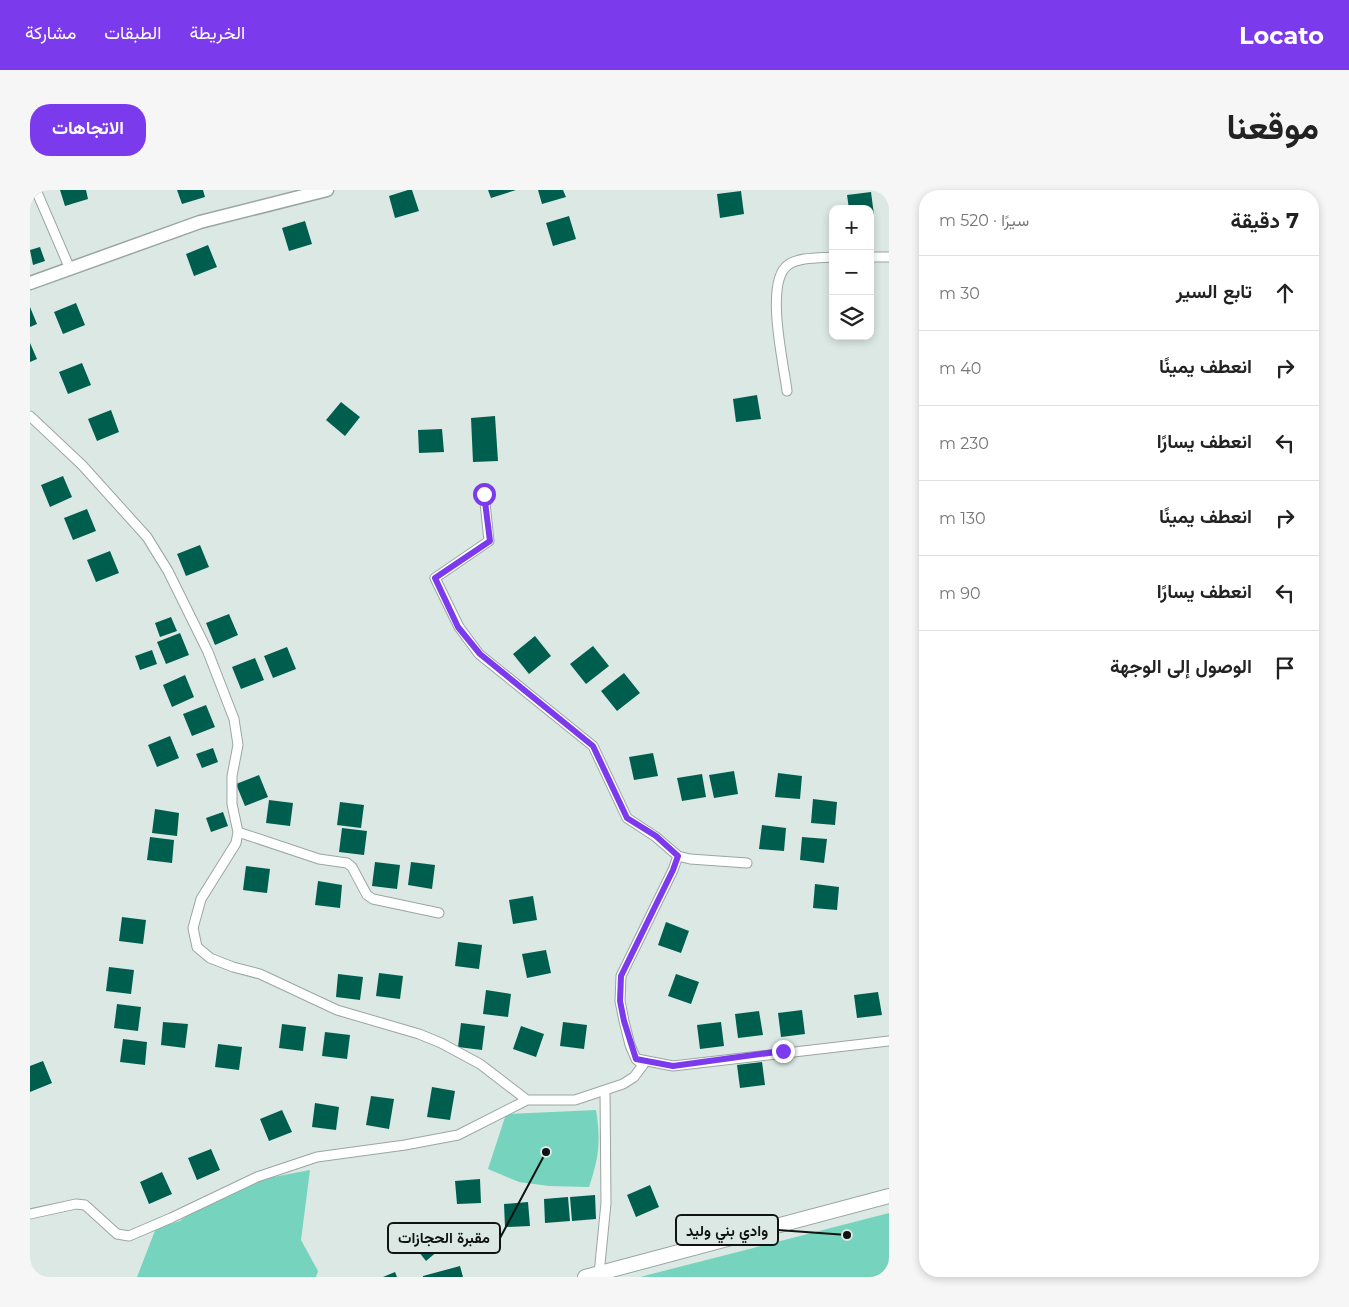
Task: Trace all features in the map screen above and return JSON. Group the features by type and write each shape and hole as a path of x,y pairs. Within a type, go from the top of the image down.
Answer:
{"main road":[{"path":"592,1275 889,1196"}],"street":[{"path":"30,284 200,222 327,190"},
{"path":"35,194 70,269"},
{"path":"787,391 776,308 777,280 782,270 788,264 797,260 829,257"},
{"path":"874,257 889,257"},
{"path":"30,416 82,465 147,537 168,571 208,652 234,719 238,745 232,776 232,804 238,832 236,843 201,899 193,928 197,947 210,958 233,967 260,974 337,1010 419,1034 441,1043 474,1060 527,1100"},
{"path":"484,494 490,541 435,578 458,627 480,654 593,746 627,818 656,836 678,856 747,863"},
{"path":"238,832 319,859 347,863 352,867 368,895 373,900 439,913"},
{"path":"30,1214 76,1204 85,1205 117,1234 129,1236 257,1177 324,1155 404,1145 458,1135 527,1100 575,1100 623,1084 634,1077 643,1065 636,1059 624,1021 620,1001 621,976 678,856"},
{"path":"636,1059 673,1066 889,1041"},
{"path":"592,1275 606,1203 605,1090"}],"green space":[{"path":"596,1110 598,1149 589,1187 549,1186 519,1182 488,1169 506,1114"},
{"path":"310,1170 301,1240 318,1271 316,1277 137,1277 156,1228 180,1221 212,1197 263,1179"},
{"path":"889,1213 889,1277 640,1277"}],"building":[{"path":"60,190 86,190 88,199 65,206"},
{"path":"177,190 203,190 205,197 182,204"},
{"path":"412,190 419,211 395,218 389,196"},
{"path":"488,190 516,190 491,198"},
{"path":"538,190 563,190 566,197 542,204"},
{"path":"741,191 744,214 720,218 717,194"},
{"path":"871,192 873,205 848,205 847,195"},
{"path":"569,216 576,239 553,246 546,223"},
{"path":"305,221 312,244 289,251 282,228"},
{"path":"208,245 217,267 194,276 186,254"},
{"path":"40,247 45,261 33,265 30,250"},
{"path":"76,303 85,325 63,334 54,312"},
{"path":"30,307 37,324 30,327"},
{"path":"30,343 37,359 30,362"},
{"path":"82,363 91,385 68,394 59,372"},
{"path":"757,395 761,419 736,422 733,399"},
{"path":"341,402 360,417 345,436 326,420"},
{"path":"111,410 119,432 97,441 88,419"},
{"path":"495,416 498,461 473,462 471,418"},
{"path":"442,429 444,452 419,453 418,430"},
{"path":"63,476 72,497 50,507 41,485"},
{"path":"87,509 96,531 73,540 64,518"},
{"path":"200,545 209,567 186,576 177,554"},
{"path":"110,551 119,573 96,582 87,560"},
{"path":"229,614 238,635 215,645 206,623"},
{"path":"171,617 177,631 160,637 155,623"},
{"path":"180,633 189,655 166,664 157,642"},
{"path":"535,636 551,656 529,674 513,654"},
{"path":"593,646 609,666 586,684 570,664"},
{"path":"287,647 296,669 273,678 264,656"},
{"path":"152,650 157,664 140,670 135,656"},
{"path":"255,658 264,680 241,689 232,667"},
{"path":"624,673 640,693 617,711 601,691"},
{"path":"185,675 194,697 172,707 163,685"},
{"path":"206,705 215,727 192,736 183,714"},
{"path":"170,736 179,758 157,767 148,745"},
{"path":"213,748 218,762 202,768 196,754"},
{"path":"653,753 658,776 634,780 629,757"},
{"path":"734,771 738,794 714,798 709,775"},
{"path":"778,773 802,776 800,799 775,797"},
{"path":"702,774 706,797 682,801 677,778"},
{"path":"259,775 268,797 245,806 236,784"},
{"path":"813,799 837,802 835,825 811,823"},
{"path":"269,800 293,803 290,826 266,823"},
{"path":"340,802 364,805 361,828 337,825"},
{"path":"155,809 179,813 177,836 152,833"},
{"path":"223,812 228,826 211,832 206,818"},
{"path":"762,825 786,828 784,851 759,849"},
{"path":"342,828 367,831 364,855 339,852"},
{"path":"150,837 174,840 172,863 147,860"},
{"path":"802,837 827,839 824,863 800,860"},
{"path":"375,862 400,865 397,889 372,886"},
{"path":"411,862 435,865 432,889 408,885"},
{"path":"246,866 270,869 267,893 243,890"},
{"path":"318,881 342,885 340,908 315,905"},
{"path":"815,884 839,887 837,910 813,908"},
{"path":"533,896 537,920 513,924 509,900"},
{"path":"122,917 146,920 143,944 119,941"},
{"path":"666,922 689,931 681,953 658,945"},
{"path":"458,942 482,945 479,969 455,966"},
{"path":"546,950 551,973 527,978 522,954"},
{"path":"109,967 134,970 131,994 106,991"},
{"path":"379,973 403,976 400,999 376,996"},
{"path":"338,974 363,977 360,1000 336,997"},
{"path":"676,974 699,982 691,1004 668,996"},
{"path":"486,990 511,994 508,1017 483,1014"},
{"path":"878,992 882,1015 857,1018 854,995"},
{"path":"117,1004 141,1007 138,1031 114,1028"},
{"path":"802,1010 805,1034 781,1037 778,1013"},
{"path":"759,1011 763,1035 738,1038 735,1014"},
{"path":"163,1022 188,1024 185,1048 161,1045"},
{"path":"563,1022 587,1025 584,1049 560,1046"},
{"path":"721,1022 724,1046 700,1049 697,1025"},
{"path":"461,1023 485,1026 482,1050 458,1047"},
{"path":"282,1024 306,1027 303,1051 279,1048"},
{"path":"521,1026 544,1034 536,1057 513,1049"},
{"path":"325,1032 350,1035 347,1059 322,1056"},
{"path":"123,1039 147,1042 145,1065 120,1062"},
{"path":"218,1044 242,1047 239,1070 215,1067"},
{"path":"43,1061 52,1083 30,1092 30,1066"},
{"path":"762,1062 765,1085 740,1088 737,1065"},
{"path":"432,1087 455,1091 450,1120 427,1117"},
{"path":"371,1096 394,1099 389,1129 366,1125"},
{"path":"315,1103 339,1107 336,1130 312,1127"},
{"path":"282,1110 292,1132 269,1141 260,1119"},
{"path":"211,1149 220,1170 197,1180 188,1158"},
{"path":"162,1172 172,1194 149,1204 140,1182"},
{"path":"480,1179 481,1203 457,1204 455,1181"},
{"path":"650,1185 659,1207 636,1217 627,1195"},
{"path":"595,1195 596,1219 572,1221 570,1197"},
{"path":"568,1197 570,1221 545,1223 544,1199"},
{"path":"528,1202 530,1226 505,1227 504,1204"},
{"path":"430,1227 445,1245 426,1261 411,1242"},
{"path":"460,1266 463,1277 423,1277 423,1276"},
{"path":"395,1272 397,1277 383,1277"}],"place":[{"name":"مقبرة الحجازات","path":"546,1152"},
{"name":"وادي بني وليد","path":"847,1235"}],"route":[{"path":"484,494 490,541 435,578 458,627 480,654 593,746 627,818 656,836 678,856 621,976 620,1001 630,1046 636,1059 673,1066 783,1051"}]}
